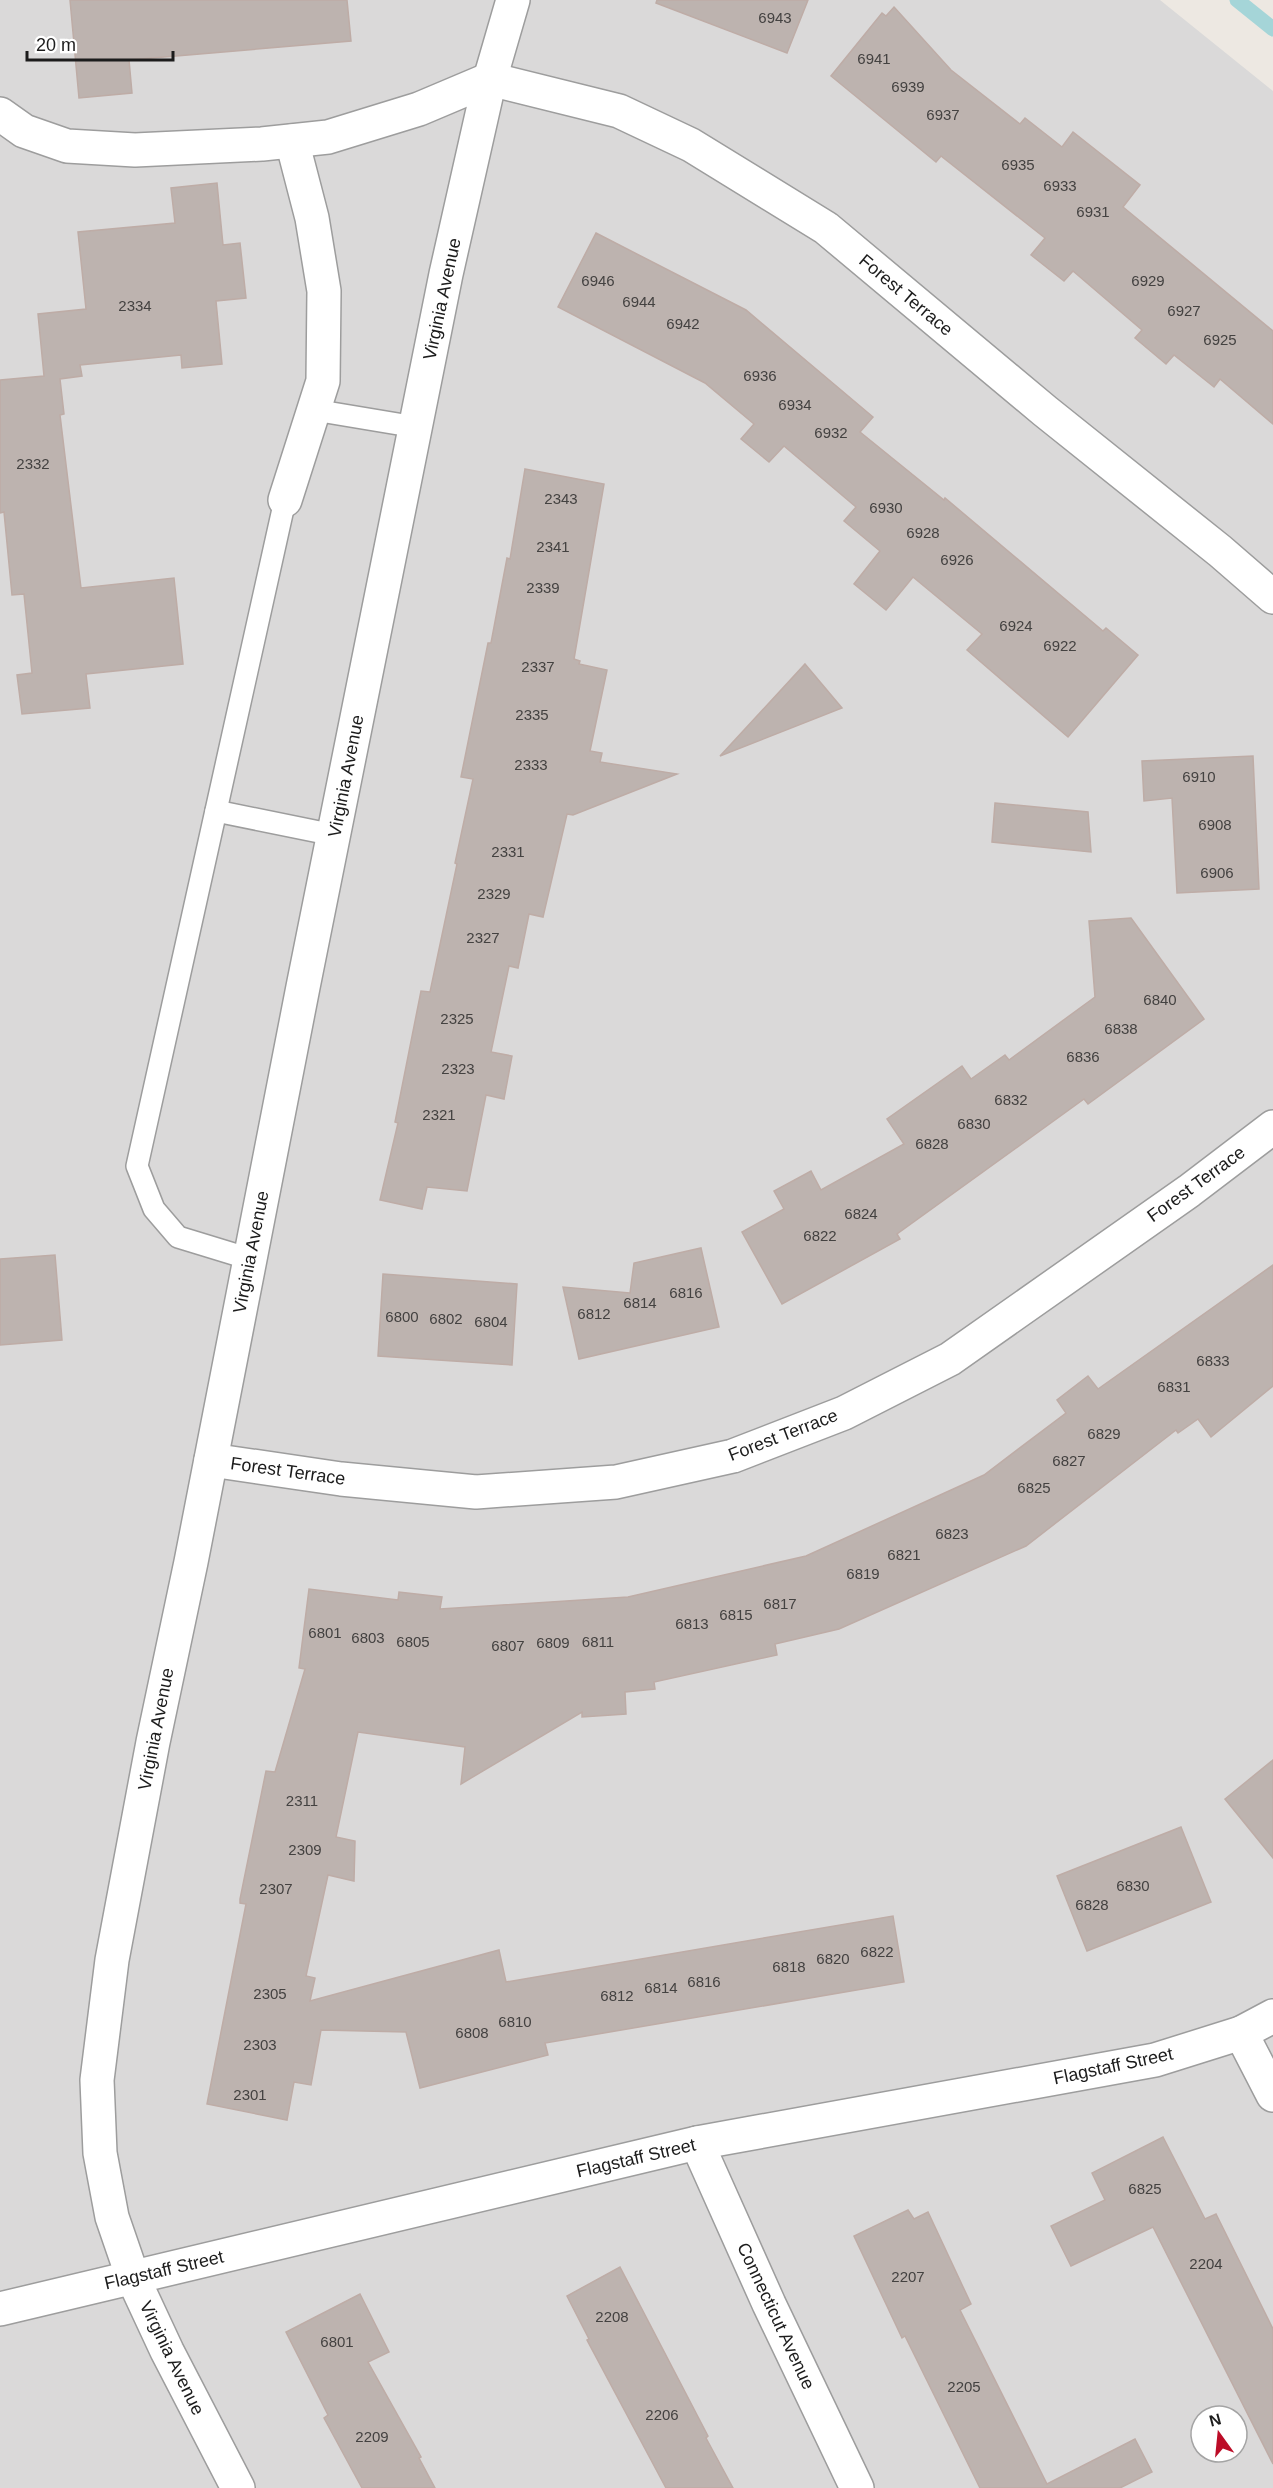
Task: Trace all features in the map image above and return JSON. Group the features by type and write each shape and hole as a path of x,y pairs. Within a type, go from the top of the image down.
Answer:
{"street":[{"name":"Virginia Avenue","path":"238,2488 167,2351 133,2278 112,2217 102,2164 97,2080 112,1960 153,1742 446,274 490,79 513,0"},
{"path":"0,114 24,131 67,146 135,150 292,141 328,137 419,109 490,79"},
{"name":"Forest Terrace","path":"490,79 618,111 691,145 826,228 1273,597"},
{"path":"285,500 323,381 324,291 312,218 292,141"},
{"name":"Forest Terrace","path":"211,1460 341,1479 476,1492 616,1482 733,1456 843,1413 950,1359 1189,1191 1273,1127"},
{"name":"Flagstaff Street","path":"0,2309 697,2143 1155,2060 1241,2032 1273,2016"},
{"path":"1241,2032 1273,2095"},
{"name":"Connecticut Avenue","path":"697,2143 769,2304 857,2488"}],"lane":[{"path":"314,410 416,427"},
{"path":"250,1259 178,1237 154,1209 137,1166 285,500"},
{"path":"216,811 334,835"}],"shaded area":[{"path":"0,0 1160,0 1273,91 1273,2488 0,2488"}],"building":[{"path":"70,0 347,0 351,41 129,60 132,93 79,98"},
{"path":"657,0 808,0 787,53 656,3"},
{"path":"894,7 951,70 1020,124 1025,118 1062,147 1073,132 1140,185 1123,207 1273,331 1273,424 1220,379 1214,387 1174,355 1166,364 1135,338 1142,330 1073,271 1064,281 1031,255 1045,238 941,156 936,162 831,76 882,13 886,16"},
{"path":"217,183 223,245 240,243 246,298 216,301 222,364 182,368 181,355 80,365 82,376 60,379 64,414 60,415 81,588 174,578 183,664 86,674 90,708 22,714 17,675 32,673 24,594 12,595 4,512 0,513 0,380 44,376 38,314 86,309 78,232 175,223 171,188"},
{"path":"596,233 746,310 873,417 860,432 944,500 945,498 1103,631 1106,628 1138,655 1068,737 967,650 982,634 913,577 886,610 854,584 880,551 844,521 856,507 784,446 769,462 741,439 754,424 705,383 558,307"},
{"path":"525,469 604,484 574,659 580,661 579,664 607,670 590,751 602,753 600,762 677,774 573,815 567,814 543,917 529,914 518,968 509,966 491,1052 512,1056 504,1099 486,1095 467,1191 427,1187 422,1209 380,1200 398,1123 395,1122 421,991 430,992 457,864 455,863 473,779 461,777 488,643 491,643 507,558 510,559"},
{"path":"805,664 842,708 720,756"},
{"path":"1253,756 1259,889 1177,893 1172,798 1144,801 1142,761"},
{"path":"995,803 1088,812 1091,852 992,842"},
{"path":"1131,918 1204,1019 1088,1104 1084,1099 897,1234 900,1239 782,1304 742,1232 784,1209 774,1191 811,1171 821,1190 904,1144 887,1119 962,1066 971,1079 1005,1055 1009,1060 1095,997 1089,921"},
{"path":"701,1248 719,1327 579,1359 563,1287 630,1293 634,1263"},
{"path":"55,1255 62,1340 0,1345 0,1259"},
{"path":"1273,1265 1273,1386 1211,1437 1198,1419 1178,1433 1176,1430 1026,1546 839,1629 775,1644 777,1655 654,1682 655,1689 625,1692 626,1714 582,1717 582,1712 461,1784 465,1747 358,1732 336,1837 355,1841 354,1881 328,1875 306,1976 315,1978 310,2001 499,1950 506,1982 893,1916 904,1982 545,2043 548,2055 420,2088 406,2032 321,2030 311,2085 294,2082 287,2120 207,2104 246,1904 240,1903 240,1899 266,1771 275,1772 305,1669 299,1668 309,1589 398,1600 399,1592 442,1597 440,1609 628,1597 806,1556 984,1475 1066,1413 1057,1400 1088,1376 1098,1389"},
{"path":"383,1274 517,1284 512,1365 378,1356"},
{"path":"1273,1760 1273,1858 1225,1799"},
{"path":"1181,1827 1211,1902 1087,1951 1057,1876"},
{"path":"1163,2137 1205,2219 1216,2214 1273,2329 1273,2464 1249,2417 1249,2404 1243,2404 1153,2227 1071,2266 1051,2226 1105,2200 1092,2173"},
{"path":"908,2210 914,2219 928,2212 971,2304 960,2310 1047,2484 1135,2439 1152,2472 1120,2488 980,2488 905,2336 902,2338 854,2236"},
{"path":"620,2267 733,2488 666,2488 587,2340 589,2339 567,2296"},
{"path":"360,2294 389,2352 368,2362 421,2457 419,2458 435,2488 362,2488 324,2418 328,2415 286,2332"}],"waterway":[{"path":"1237,0 1273,29"}]}
